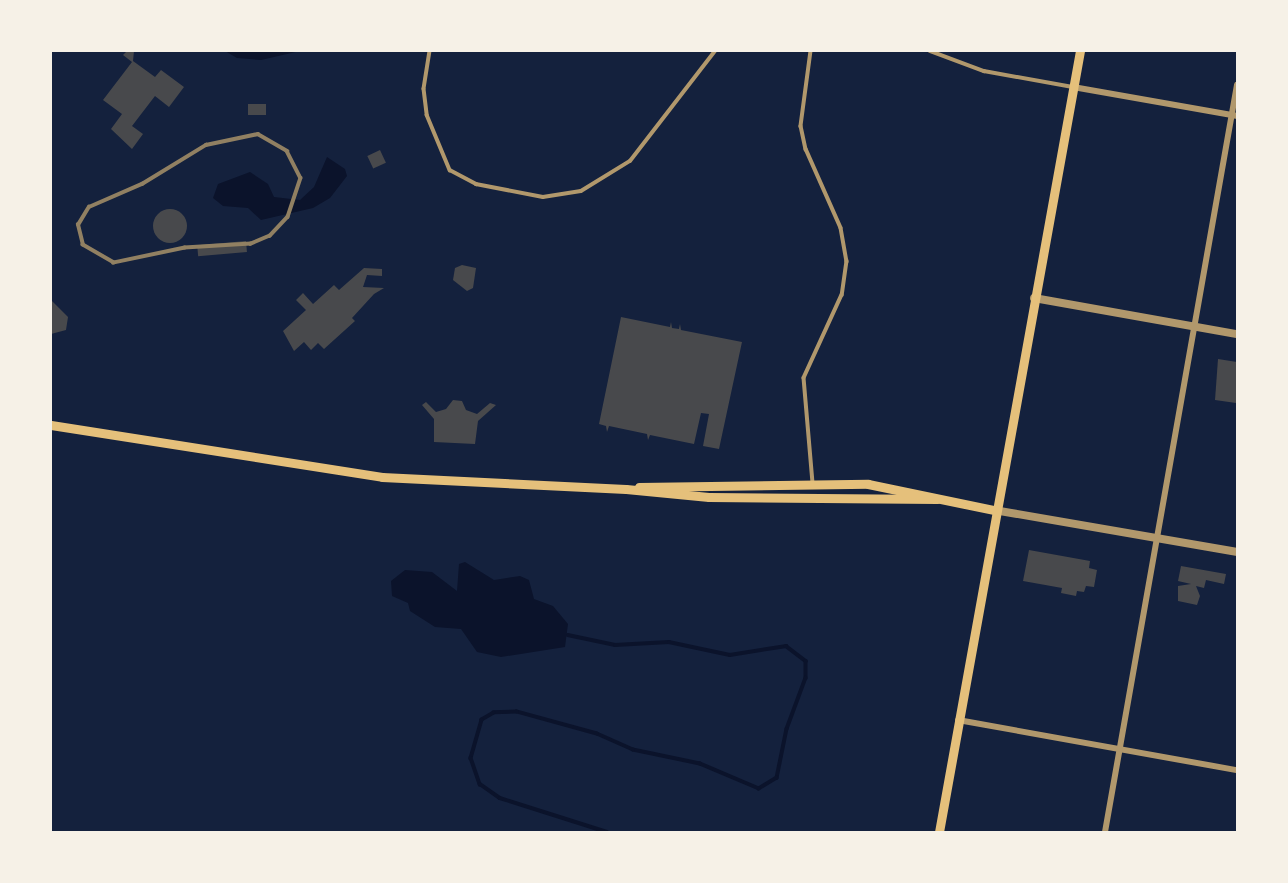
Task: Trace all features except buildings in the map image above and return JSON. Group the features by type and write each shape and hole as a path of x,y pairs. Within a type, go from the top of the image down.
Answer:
{"main road":[{"path":"939,832 994,510 1080,51"},
{"path":"51,425 352,474 626,488 709,497 937,499"},
{"path":"626,488 677,483 878,485 994,510"}],"street":[{"path":"1105,832 1235,116 1237,85"},
{"path":"1073,88 1235,116"},
{"path":"1034,298 1237,334"},
{"path":"994,510 1237,552"},
{"path":"958,720 1237,770"}],"lane":[{"path":"430,51 424,89 426,115 450,170 491,188 543,197 568,194 600,181 630,161 715,51"},
{"path":"811,51 801,126 806,149 841,228 847,261 842,295 804,378 813,483"},
{"path":"930,51 966,66 1073,88"}],"water":[{"path":"225,51 300,51 261,60 237,58"},
{"path":"327,157 345,169 347,176 330,198 313,208 261,220 248,208 223,206 213,198 218,184 250,172 268,184 274,197 300,200 314,187"},
{"path":"465,562 494,580 520,576 529,580 534,599 553,606 568,624 565,647 501,657 477,652 461,629 435,627 410,611 408,603 392,596 391,581 405,570 432,572 457,591 459,564"}],"waterway":[{"path":"568,635 615,645 669,642 730,655 786,646 806,661 806,678 787,729 777,778 759,789 700,764 633,750 597,734 517,712 494,713 482,720 471,758 480,784 500,798 607,832"}],"railway":[{"path":"258,134 287,151 301,178 288,217 270,236 251,244 185,248 114,263 83,245 78,225 89,207 142,184 206,145 258,134"}]}
